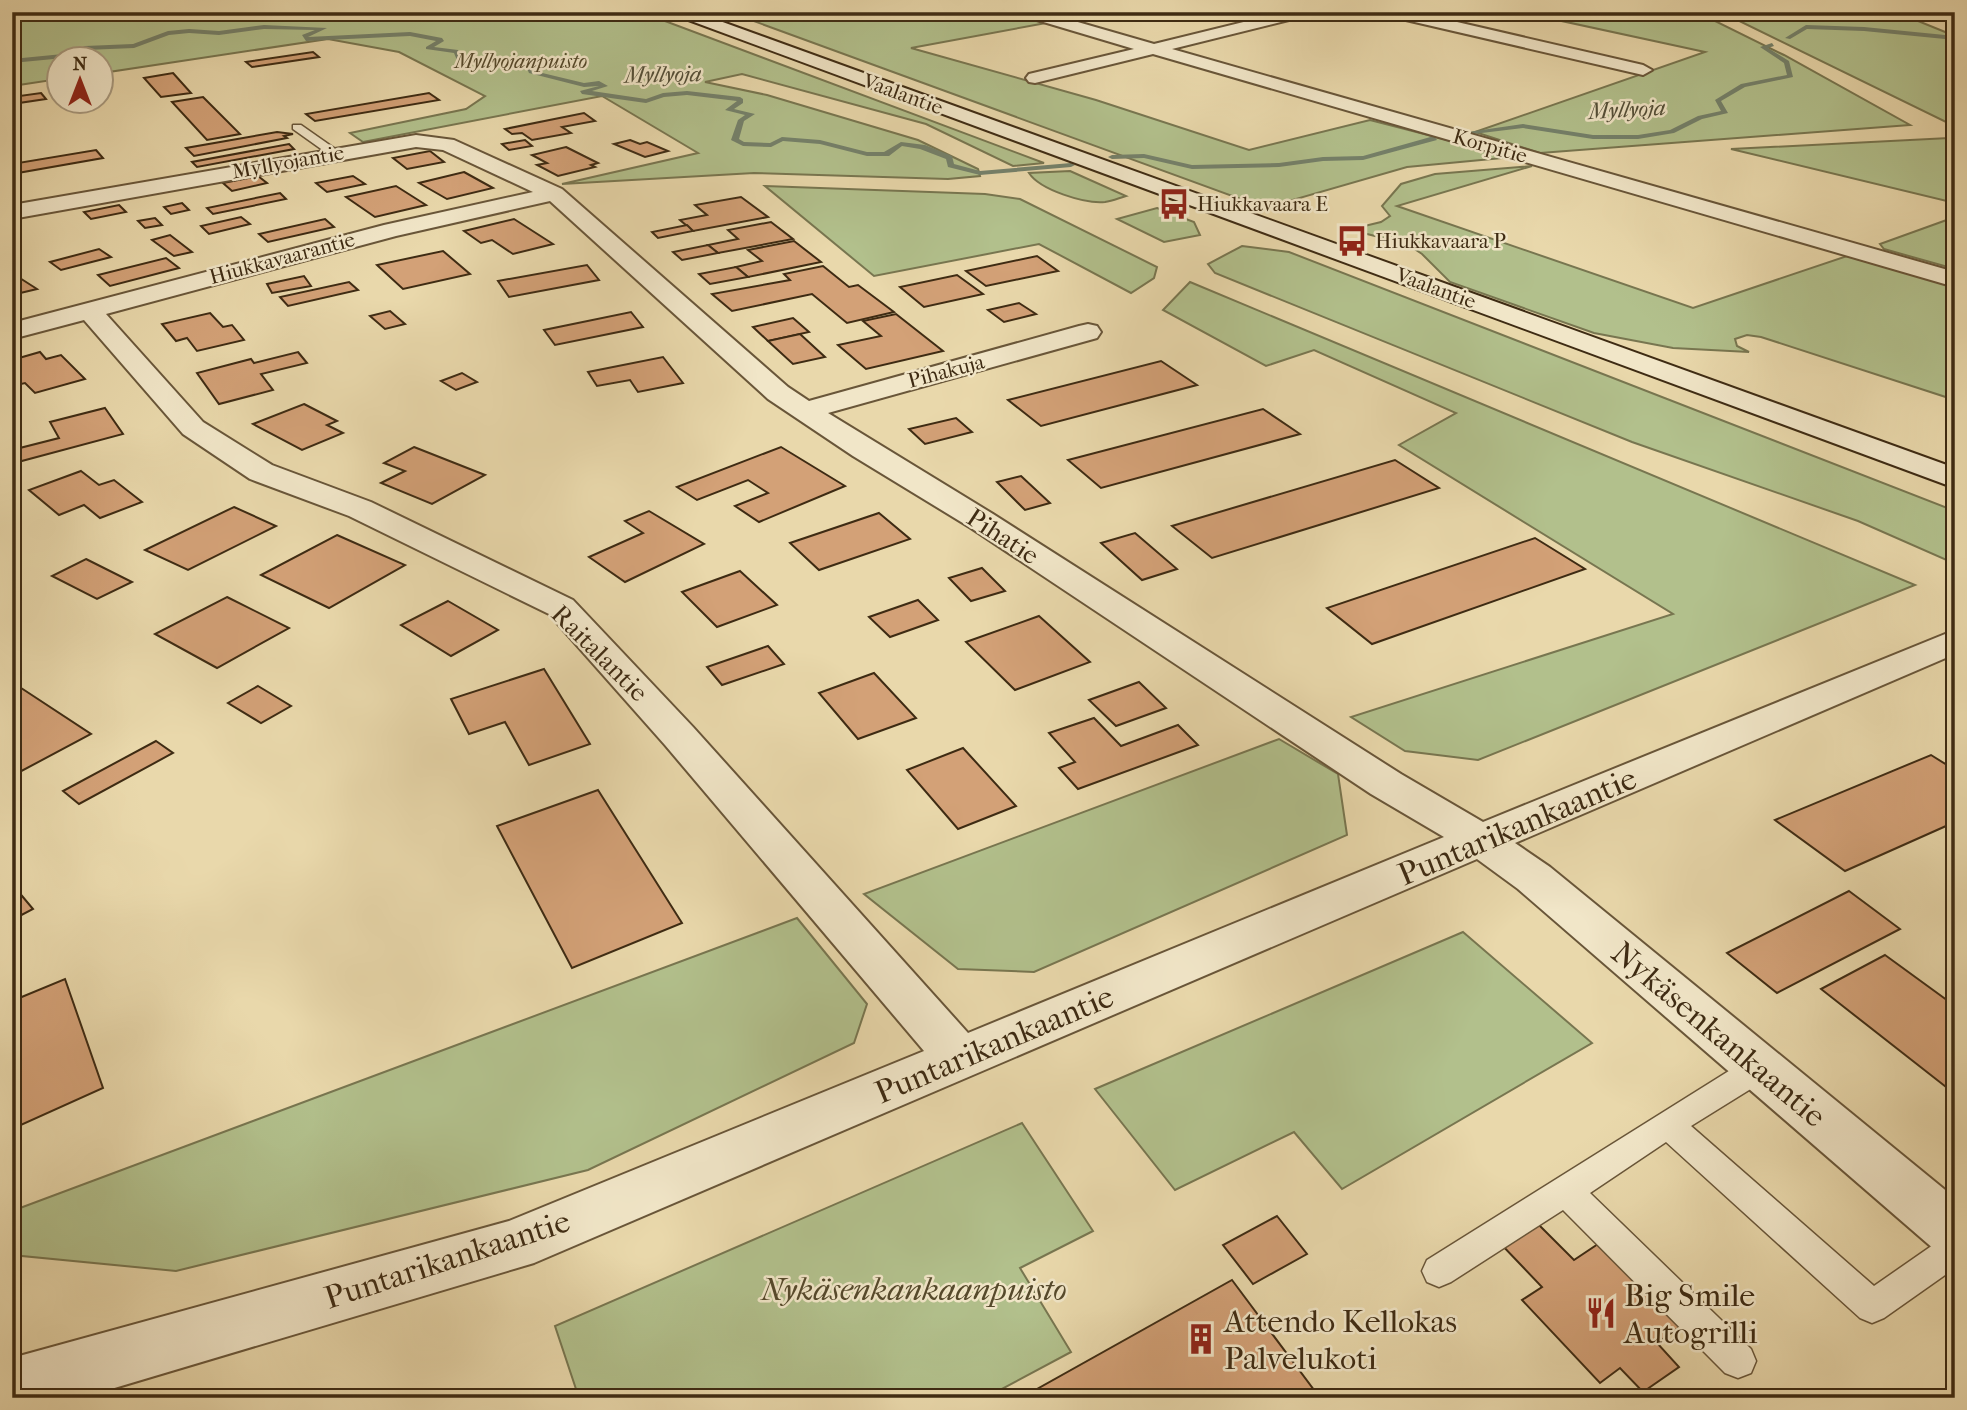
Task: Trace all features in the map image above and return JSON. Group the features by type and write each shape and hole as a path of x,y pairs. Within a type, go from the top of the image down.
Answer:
{"street":[{"name":"Vaalantie","path":"680,12 1955,479"},
{"name":"Korpitie","path":"1024,12 1955,279"},
{"path":"1035,78 1304,12"},
{"path":"1393,12 1643,70"},
{"name":"Myllyojantie","path":"12,212 396,142 416,141 447,144 554,194"},
{"name":"Hiukkavaarantie","path":"12,331 379,233 554,194"},
{"name":"Pihatie","path":"554,194 778,393 982,521 1386,784 1481,840"},
{"name":"Raitalantie","path":"90,311 194,428 261,472 360,509 561,607 679,736 960,1058"},
{"name":"Pihakuja","path":"804,411 1088,332"},
{"name":"Puntarikankaantie","path":"12,1388 514,1245 1955,641"},
{"name":"Nykäsenkankaantie","path":"1481,840 1534,878 1955,1232"}],"lane":[{"path":"297,127 335,153"},
{"path":"1439,1271 1759,1068"},
{"path":"1668,1124 1872,1307 1955,1249"},
{"path":"1566,1191 1738,1361"}],"green space":[{"name":"Myllyojanpuisto","path":"12,12 641,12 1044,163 1013,166 926,124 742,74 705,82 767,95 918,140 978,169 980,176 948,179 754,173 562,184 698,153 602,96 363,142 350,133 466,109 485,96 399,52 328,39 116,71 116,46 46,46 46,81 12,86"},
{"path":"729,12 1007,12 1046,23 911,48 1096,100 1249,150 1370,120 1513,157 1407,167 1265,208"},
{"path":"1520,12 1697,12 1784,55 1910,125 1540,153 1475,132 1705,52"},
{"path":"1721,12 1896,12 1955,36 1955,122 1946,122"},
{"path":"1949,138 1955,141 1955,203 1731,149"},
{"path":"1532,166 1397,206 1693,308 1847,256 1955,287 1955,400 1761,337 1747,335 1735,339 1737,346 1749,352 1673,348 1594,333 1450,282 1422,254 1407,244 1355,231 1356,228 1381,222 1390,216 1382,206 1401,184 1435,174"},
{"path":"1070,171 1126,196 1105,202 1075,198 1043,185 1029,173"},
{"path":"765,186 985,194 1020,199 1157,267 1154,278 1131,293 1039,244 874,276"},
{"path":"1157,208 1194,222 1200,235 1164,242 1117,219"},
{"path":"1955,217 1955,269 1884,249 1880,244"},
{"path":"1242,246 1289,252 1955,511 1955,561 1951,562 1858,521 1632,442 1215,273 1208,264"},
{"path":"1190,282 1915,585 1478,760 1405,751 1351,717 1673,614 1399,445 1456,413 1314,350 1266,366 1163,310"},
{"path":"1279,739 1338,774 1347,835 1034,972 958,969 864,894"},
{"path":"797,918 867,1004 854,1043 588,1170 176,1271 12,1255 12,1211"},
{"path":"1463,932 1592,1043 1342,1189 1294,1132 1175,1190 1095,1089"},
{"name":"Nykäsenkankaanpuisto","path":"1022,1123 1093,1231 1020,1268 1071,1352 985,1398 579,1398 555,1326"}],"building":[{"path":"313,52 319,57 252,67 246,62"},
{"path":"173,73 191,93 161,97 144,78"},
{"path":"41,93 46,99 12,104 12,97"},
{"path":"429,93 439,100 315,121 306,114"},
{"path":"203,97 240,134 207,140 172,102"},
{"path":"584,113 595,121 562,127 571,133 532,140 522,133 512,134 505,129"},
{"path":"277,132 293,134 284,136 287,138 194,156 186,148"},
{"path":"525,140 532,146 509,150 502,144"},
{"path":"630,140 640,144 647,142 668,151 645,157 614,144"},
{"path":"289,144 294,149 197,167 192,162"},
{"path":"566,147 598,163 591,165 595,167 558,176 537,165 547,163 532,155"},
{"path":"96,150 103,158 12,174 12,164"},
{"path":"430,151 444,162 407,169 393,158"},
{"path":"464,172 493,188 447,199 419,183"},
{"path":"258,176 267,183 232,191 223,183"},
{"path":"353,176 365,184 327,192 316,183"},
{"path":"396,186 426,205 375,217 346,197"},
{"path":"280,193 286,199 213,214 207,208"},
{"path":"741,197 768,217 693,231 680,220 707,215 695,205"},
{"path":"182,203 189,210 171,214 164,207"},
{"path":"119,205 126,212 91,219 84,212"},
{"path":"241,217 250,224 209,234 201,226"},
{"path":"155,218 162,225 145,228 138,221"},
{"path":"325,219 334,227 268,242 259,234"},
{"path":"514,219 553,244 513,254 492,240 481,243 464,231"},
{"path":"771,222 793,239 718,253 708,245 738,239 728,230"},
{"path":"687,225 693,231 658,238 652,232"},
{"path":"170,235 192,252 174,256 152,240"},
{"path":"794,241 821,262 748,277 736,267 762,261 748,250"},
{"path":"708,245 718,253 682,260 673,252"},
{"path":"99,249 111,257 61,270 50,262"},
{"path":"443,251 470,274 403,289 377,265"},
{"path":"1037,256 1058,271 986,286 966,271"},
{"path":"166,258 179,268 110,286 98,275"},
{"path":"587,265 599,280 509,297 498,281"},
{"path":"823,266 849,287 858,285 894,312 847,323 812,294 732,311 712,294 790,280 784,274"},
{"path":"736,267 748,277 710,284 699,274"},
{"path":"12,273 37,289 12,295"},
{"path":"957,275 983,294 924,307 900,287"},
{"path":"304,276 311,286 272,293 267,284"},
{"path":"349,282 358,290 288,306 280,297"},
{"path":"1019,303 1036,314 1004,322 988,310"},
{"path":"390,311 405,324 385,329 370,316"},
{"path":"631,312 643,327 555,345 544,330"},
{"path":"210,313 223,327 232,325 244,340 197,351 187,338 176,341 162,324"},
{"path":"896,314 943,351 866,369 838,345 881,336 863,321"},
{"path":"793,318 809,332 768,341 753,327"},
{"path":"800,334 825,357 793,364 768,341"},
{"path":"40,352 46,359 61,355 85,379 35,393 25,383 12,386 12,360"},
{"path":"298,352 307,363 261,374 273,390 219,404 197,373 251,359 254,363"},
{"path":"663,357 683,383 638,392 630,380 597,386 588,372"},
{"path":"1161,361 1197,385 1041,426 1008,400"},
{"path":"462,373 477,382 456,390 441,381"},
{"path":"304,404 337,421 327,425 343,433 302,450 253,424"},
{"path":"105,408 123,434 18,462 12,450 59,438 50,422"},
{"path":"1263,409 1300,434 1101,488 1068,460"},
{"path":"956,418 972,432 925,444 909,429"},
{"path":"414,447 485,475 432,504 381,483 405,471 384,463"},
{"path":"781,447 845,486 759,522 735,506 768,493 748,480 697,500 677,487"},
{"path":"1395,460 1439,488 1212,558 1172,526"},
{"path":"81,471 99,485 114,480 142,502 100,518 84,505 59,515 29,490"},
{"path":"1021,476 1050,503 1025,510 997,482"},
{"path":"234,507 276,526 188,570 145,550"},
{"path":"649,511 704,544 625,582 589,557 643,533 625,521"},
{"path":"879,513 910,539 819,570 790,543"},
{"path":"1135,533 1177,569 1142,580 1101,543"},
{"path":"337,535 405,565 329,608 261,575"},
{"path":"1535,538 1585,569 1372,644 1327,608"},
{"path":"86,559 132,582 97,599 52,576"},
{"path":"982,568 1005,591 971,601 949,578"},
{"path":"740,571 777,605 717,627 682,592"},
{"path":"227,597 289,628 217,668 155,634"},
{"path":"918,600 938,620 890,637 869,617"},
{"path":"448,601 498,630 451,656 401,625"},
{"path":"1039,616 1090,662 1015,690 966,642"},
{"path":"768,646 784,664 722,685 707,667"},
{"path":"544,669 590,744 529,765 505,722 469,734 451,699"},
{"path":"874,673 916,718 858,739 819,693"},
{"path":"12,682 91,734 12,776"},
{"path":"1139,682 1166,708 1116,726 1089,700"},
{"path":"258,686 291,706 261,723 228,703"},
{"path":"1094,718 1121,746 1178,725 1198,745 1078,789 1059,768 1075,762 1049,733"},
{"path":"156,741 173,753 79,804 63,791"},
{"path":"963,748 1016,806 958,829 907,770"},
{"path":"1931,755 1955,770 1955,822 1845,871 1775,820"},
{"path":"598,790 682,923 572,968 497,826"},
{"path":"12,884 33,909 12,920"},
{"path":"1849,891 1900,929 1777,993 1727,953"},
{"path":"1885,955 1955,1006 1955,1094 1821,989"},
{"path":"65,979 103,1088 12,1129 12,1001"},
{"path":"1277,1216 1307,1254 1253,1284 1223,1245"},
{"name":"Big Smile Autogrilli","path":"1532,1218 1574,1260 1598,1244 1681,1326 1657,1343 1679,1367 1643,1392 1620,1368 1600,1383 1522,1300 1542,1287 1497,1240"},
{"name":"Attendo Kellokas Palvelukoti","path":"1232,1280 1320,1398 1021,1398"}],"waterway":[{"name":"Myllyoja","path":"12,61 64,56 85,48 134,46 168,33 189,31 219,33 264,27 324,28 304,36 306,39 410,34 442,40 428,48 456,51 461,64 485,61 529,64 531,72 584,85 599,83 605,86 582,92 646,101 663,95 687,93 740,99 740,103 728,110 752,114 741,120 735,140 743,144 771,145 782,139 820,142 867,154 886,154 901,144 922,147 949,158 951,165 980,173 1071,165"},
{"name":"Myllyoja","path":"1788,38 1806,27 1864,29 1955,38"},
{"name":"Myllyoja","path":"1465,133 1523,126 1593,137 1638,137 1672,132 1700,117 1726,112 1717,101 1743,85 1791,76 1787,62 1763,47 1772,45"},
{"name":"Myllyoja","path":"1112,157 1144,156 1192,167 1279,165 1323,159 1363,158 1434,138"}],"place":[{"name":"Hiukkavaara E","path":"1174,204"},
{"name":"Hiukkavaara P","path":"1352,241"},
{"name":"Big Smile Autogrilli","path":"1601,1313"},
{"name":"Attendo Kellokas Palvelukoti","path":"1201,1339"}]}
